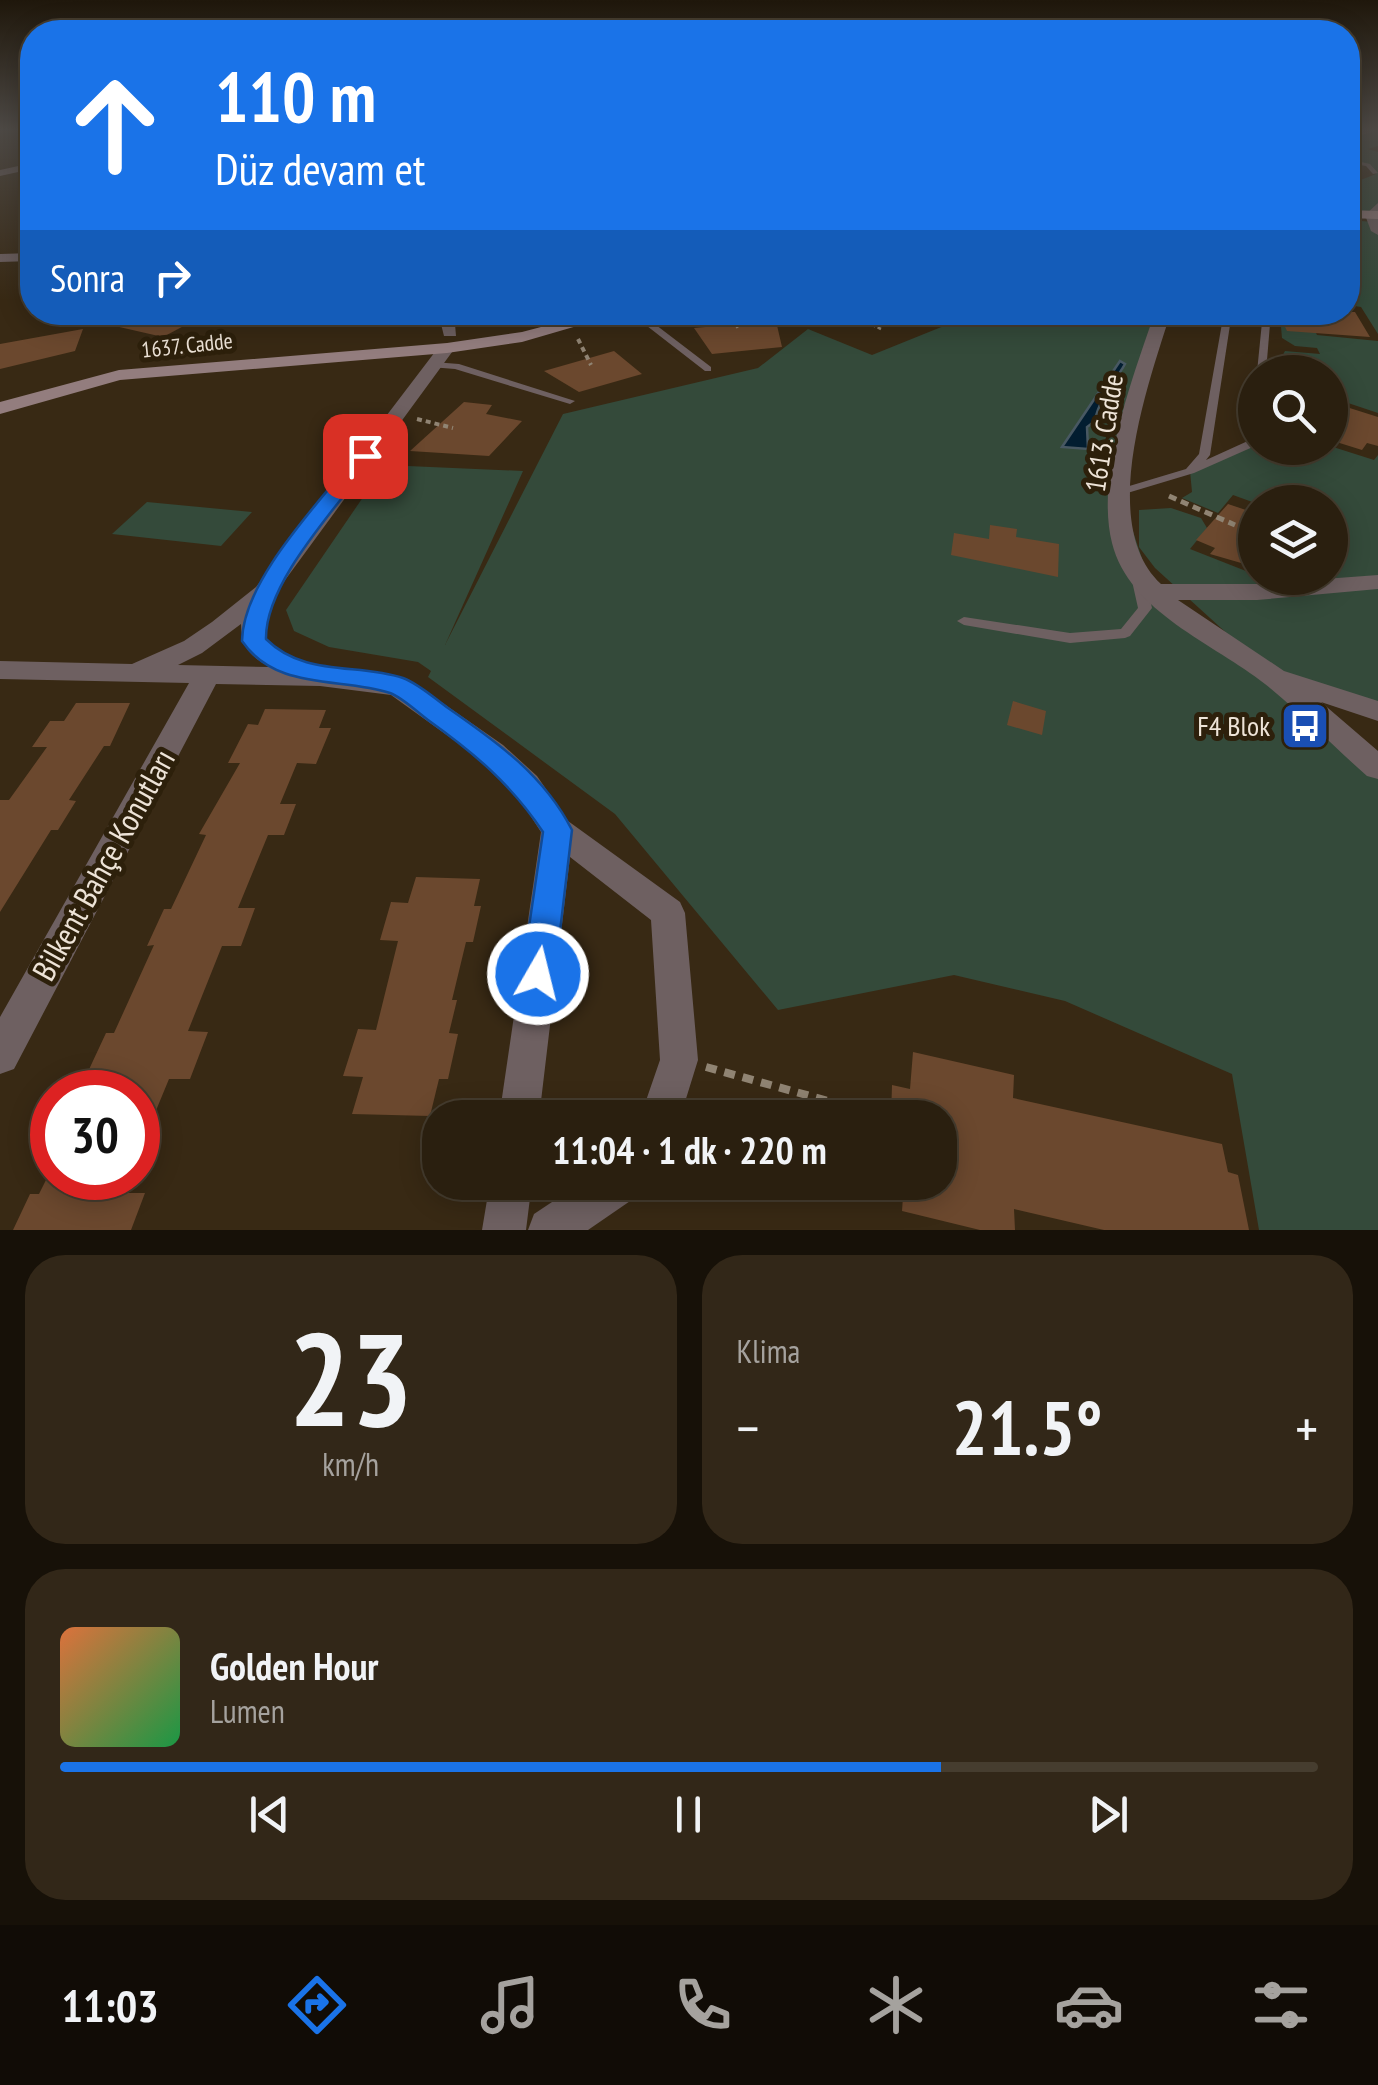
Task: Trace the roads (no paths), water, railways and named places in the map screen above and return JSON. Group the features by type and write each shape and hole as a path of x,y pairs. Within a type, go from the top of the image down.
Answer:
{"street":[{"path":"1376,213 1378,230"},
{"path":"109,671 150,665 186,652 221,630 268,586 443,349 445,325"},
{"name":"1637. Cadde","path":"0,396 128,362 443,349 531,325"},
{"name":"1637. Cadde","path":"0,408 119,375 164,368 443,349 522,338 570,325"},
{"name":"1613. Cadde","path":"1159,325 1137,390 1120,492 1123,545 1152,592 1272,676"},
{"path":"1152,592 1257,592 1378,582"},
{"path":"268,586 254,620 254,641 268,654 320,676"},
{"path":"0,670 320,676 398,686 493,753 526,784 558,830 668,913 680,1060 666,1100"},
{"name":"Bilkent Bahçe Konutları","path":"0,1055 207,675"},
{"path":"1272,676 1378,711"},
{"path":"1272,676 1377,766"},
{"path":"521,1100 558,830"},
{"path":"504,1230 508,1200"},
{"path":"550,1230 594,1200"}],"lane":[{"path":"650,325 708,368"},
{"path":"1190,470 1204,455 1226,325"},
{"path":"1263,355 1266,325"},
{"path":"443,349 456,366 570,401"},
{"path":"1120,492 1190,470 1238,449"},
{"path":"964,620 1070,638 1125,633 1145,608 1137,570"}],"water":[{"path":"1120,361 1125,364 1095,421 1087,427 1088,449 1062,447"}],"place":[{"name":"F4 Blok","path":"1305,726"}]}
